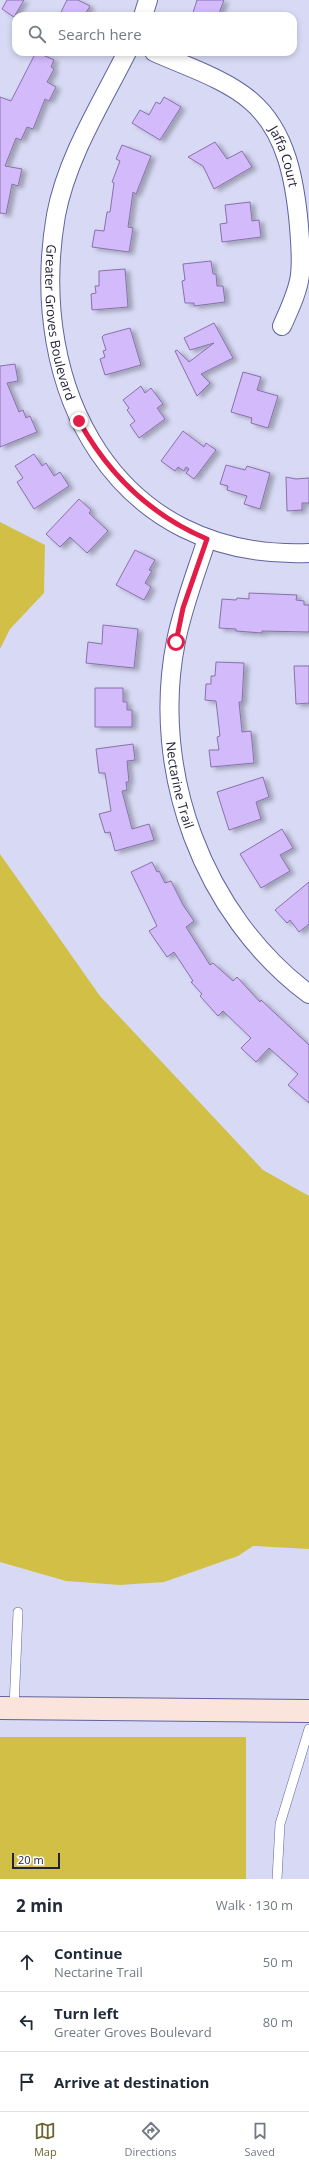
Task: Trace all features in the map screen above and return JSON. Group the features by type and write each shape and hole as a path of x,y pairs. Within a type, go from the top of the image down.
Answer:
{"main road":[{"path":"7,1708 309,1711"}],"street":[{"path":"144,12 148,0"},
{"name":"Greater Groves Boulevard","path":"125,56 84,136 70,170 56,214 51,259 52,326 58,361 79,421 91,442 110,468 132,492 157,513 184,530 207,539 253,551 287,554 309,553"},
{"name":"Jaffa Court","path":"163,56 236,90 256,106 276,131 291,173 296,200 301,257 300,276 297,289 282,326"},
{"name":"Nectarine Trail","path":"207,539 183,608 176,642 172,674 170,713 174,757 180,792 189,827 198,851 214,883 232,913 270,960 309,994"}],"lane":[{"path":"7,1708 18,1612"},
{"path":"277,1879 280,1824 309,1729"}],"shaded area":[{"path":"0,522 45,545 44,593 10,629 0,649"},
{"path":"0,854 100,996 263,1170 309,1196 309,1549 253,1546 238,1556 164,1582 120,1585 66,1581 0,1562"},
{"path":"0,1737 246,1737 246,1879 0,1879"}],"building":[{"path":"7,0 24,0 17,12 12,12 12,16 2,9"},
{"path":"67,0 78,0 90,6 86,12 61,12"},
{"path":"197,0 224,0 220,12 193,12"},
{"path":"34,56 45,56 54,60 51,67 54,69 47,82 56,87 49,101 45,99 33,129 27,127 21,140 16,138 5,166 22,169 18,186 12,184 6,214 0,213 0,97 11,101"},
{"path":"164,97 181,107 160,140 132,123 140,110 149,115 156,102 160,104"},
{"path":"215,142 227,159 242,151 252,167 214,189 203,166 188,157"},
{"path":"122,145 151,156 136,194 133,192 128,227 133,228 129,252 92,247 95,230 104,231 107,212 110,212 114,183 112,182 120,161 116,159"},
{"path":"250,202 252,221 259,220 261,237 222,242 220,224 227,223 225,205"},
{"path":"211,261 213,274 216,274 217,286 223,286 225,302 194,306 194,303 185,303 182,281 185,280 183,264"},
{"path":"125,269 128,307 92,310 91,294 96,293 95,286 99,286 99,271"},
{"path":"214,323 233,358 201,374 210,383 197,396 175,351 177,350 189,362 214,343 190,350 184,338"},
{"path":"130,328 141,365 105,375 100,359 105,357 103,351 106,350 102,337 104,335"},
{"path":"15,364 18,381 7,383 19,412 23,410 26,418 30,416 37,432 0,447 0,366"},
{"path":"243,372 261,377 257,390 278,396 268,428 251,423 252,418 231,412"},
{"path":"141,386 145,393 151,388 163,404 157,408 165,419 139,438 130,425 135,421 127,410 129,408 123,400"},
{"path":"183,431 204,447 206,443 216,450 194,479 186,473 189,469 186,467 184,471 178,467 175,471 161,461"},
{"path":"34,454 42,466 46,463 54,476 60,472 69,486 34,509 17,482 23,478 15,466"},
{"path":"226,465 245,470 247,466 270,473 260,509 244,504 247,496 227,490 228,486 220,484"},
{"path":"286,477 296,479 309,478 309,503 302,503 302,510 287,511"},
{"path":"79,499 91,510 89,513 108,531 87,553 70,537 60,547 46,534"},
{"path":"135,550 155,560 149,570 152,571 145,583 151,587 144,600 116,585"},
{"path":"249,593 297,595 296,600 304,601 304,605 309,605 309,632 262,631 262,633 219,628 222,599 249,599"},
{"path":"103,625 138,629 134,668 86,663 88,642 102,644"},
{"path":"216,662 244,663 242,702 239,702 242,732 251,731 254,763 211,767 209,750 219,750 217,737 220,736 216,701 205,700 206,684 211,684 211,676 215,676"},
{"path":"294,666 309,666 309,703 296,704"},
{"path":"95,688 123,688 123,702 127,702 127,710 132,710 132,727 95,727"},
{"path":"133,744 135,760 127,761 129,782 126,782 127,790 122,791 132,829 149,824 154,840 115,851 110,832 105,833 99,814 111,811 105,773 99,773 96,749"},
{"path":"263,777 269,797 256,802 261,819 229,830 217,792"},
{"path":"282,829 293,848 280,855 290,871 261,888 240,854"},
{"path":"152,862 157,872 159,871 165,883 171,881 183,905 194,921 186,927 210,965 213,963 233,981 237,977 260,1002 261,1000 309,1045 309,1103 288,1085 298,1074 269,1048 256,1062 241,1048 251,1038 223,1011 218,1016 200,996 202,994 191,982 193,981 174,952 167,957 149,931 157,926 131,872"},
{"path":"309,882 309,924 299,932 290,920 287,923 275,910"}],"route":[{"path":"79,421 91,442 110,468 132,492 157,513 184,530 207,539 183,608 176,642"}]}
